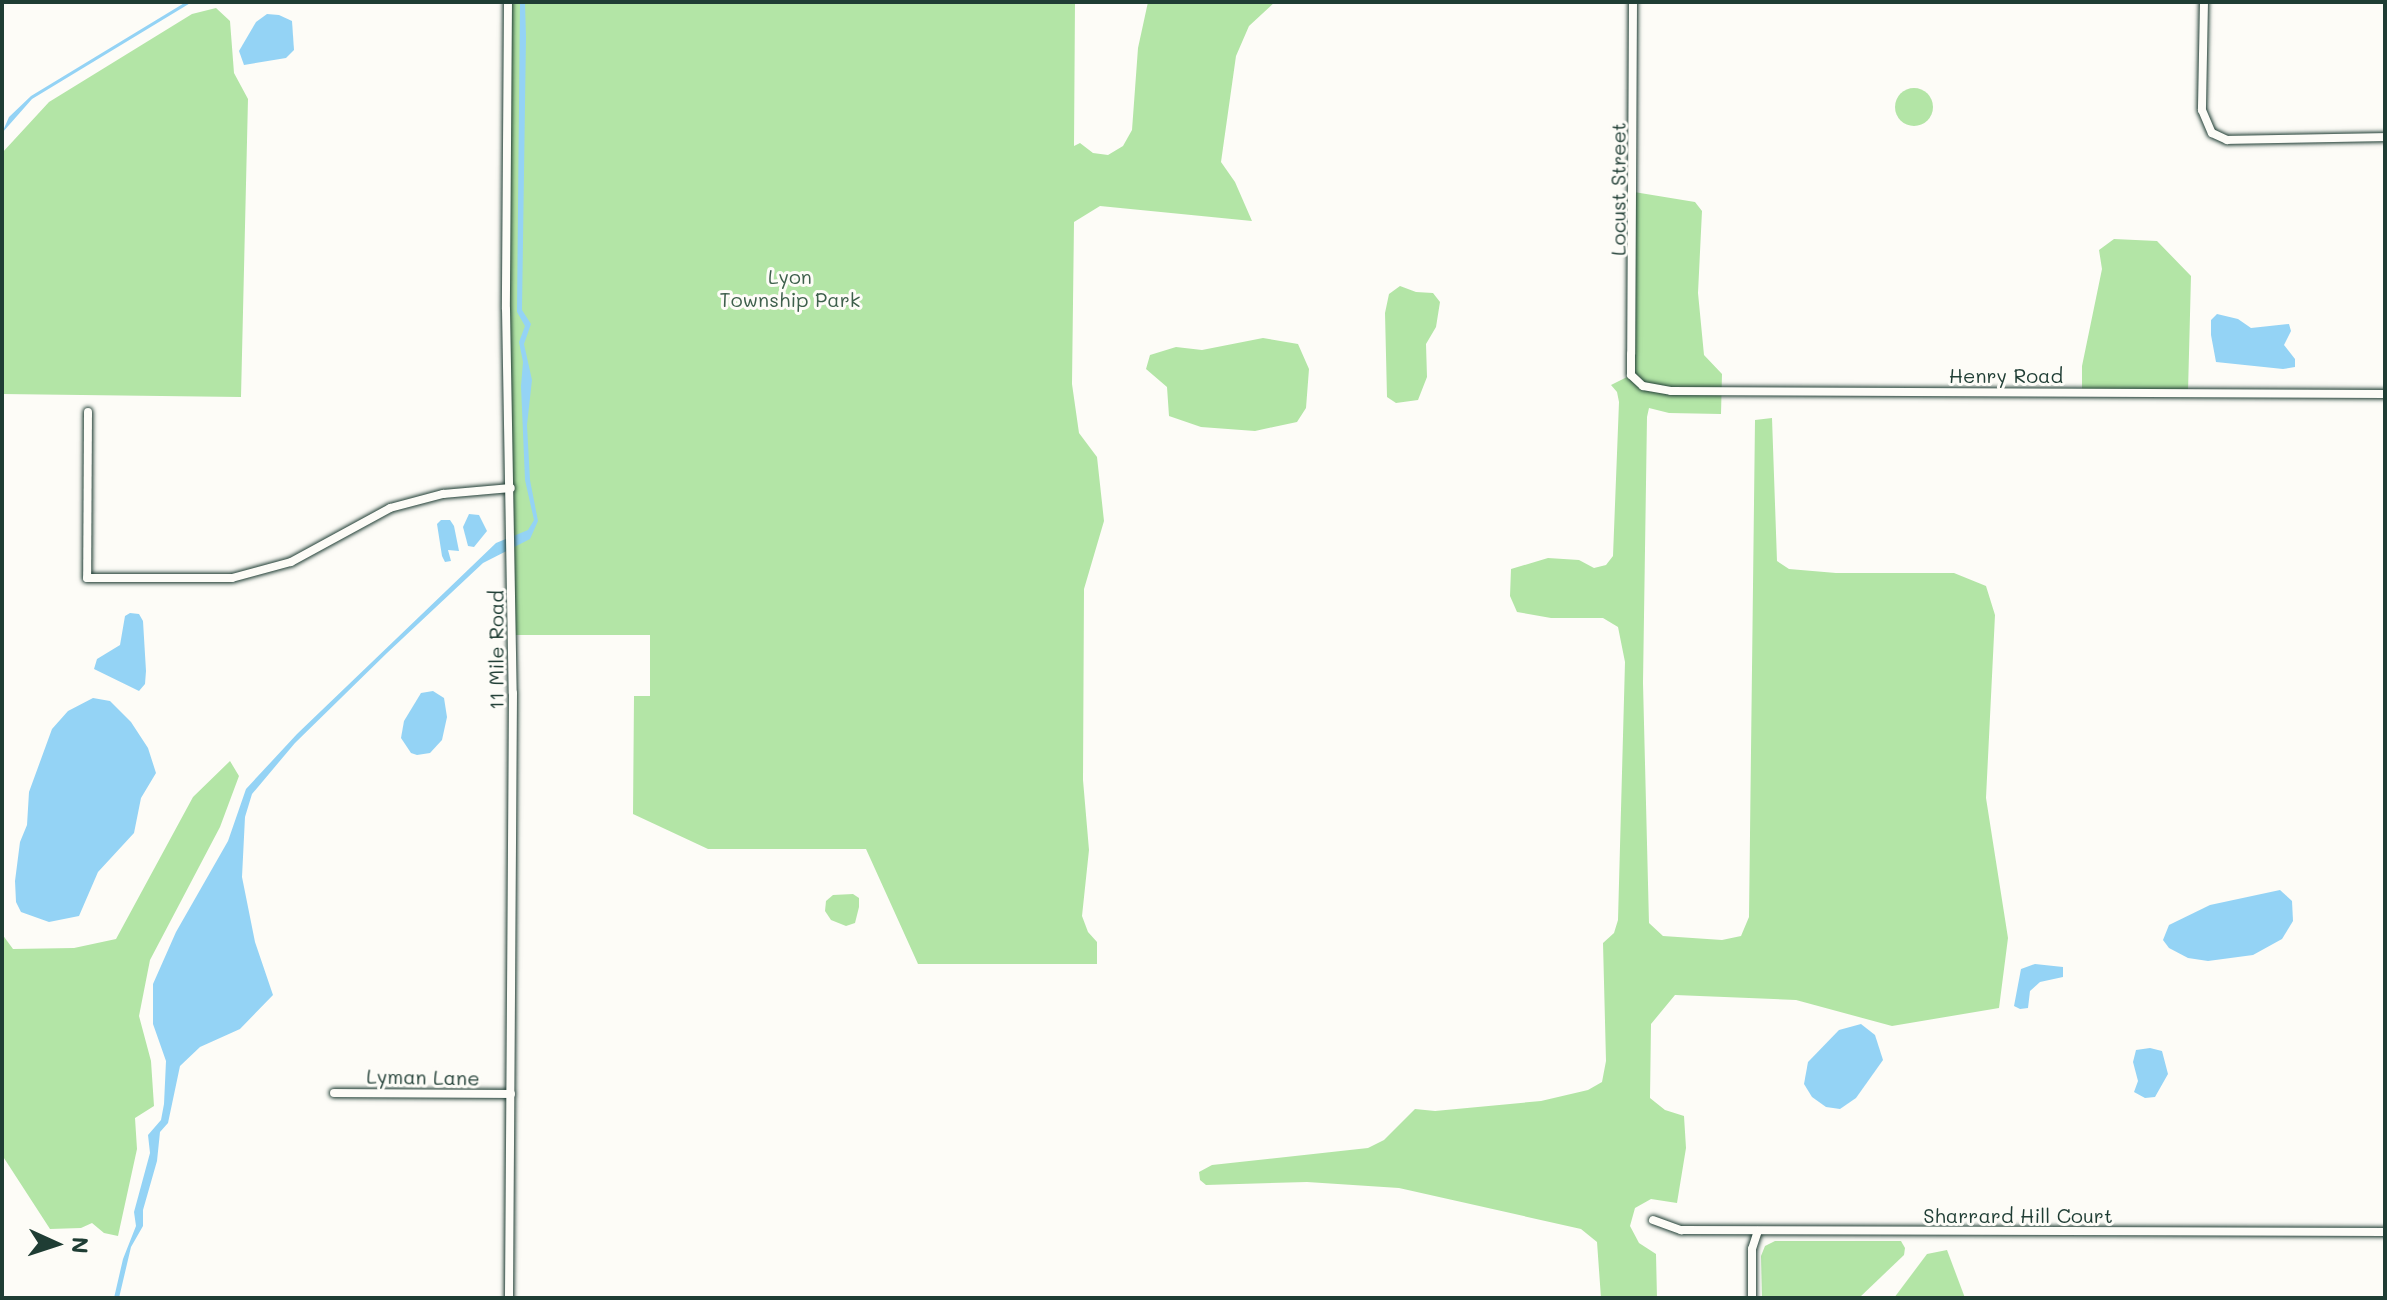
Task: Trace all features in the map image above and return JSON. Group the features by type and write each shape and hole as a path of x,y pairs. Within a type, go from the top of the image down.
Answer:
{"street":[{"name":"11 Mile Road","path":"508,2 506,309 511,488 509,1298"},
{"name":"Locust Street","path":"1631,375 1633,2"},
{"path":"2204,2 2202,110 2212,133 2227,140 2385,137"},
{"name":"Henry Road","path":"1631,375 1643,386 1671,391 2385,394"},
{"path":"88,412 87,578 232,578 291,562 390,508 443,494 511,488"},
{"name":"Lyman Lane","path":"334,1093 511,1094"},
{"name":"Sharrard Hill Court","path":"1653,1220 1681,1230 2385,1232"},
{"path":"1752,1298 1752,1249 1758,1231"}],"green space":[{"name":"Lyon Township Park","path":"508,2 1075,2 1074,146 1080,143 1093,153 1108,155 1123,146 1132,130 1138,48 1148,2 1275,2 1249,26 1236,56 1221,162 1235,182 1252,221 1100,206 1074,222 1072,384 1079,433 1097,457 1104,521 1084,589 1083,780 1089,850 1082,916 1088,932 1097,942 1097,964 918,964 866,849 708,849 633,814 634,696 650,696 650,635 513,635 506,217"},
{"path":"216,8 230,21 234,73 248,99 241,397 2,394 2,153 49,102 192,14"},
{"path":"1914,88 1928,93 1933,107 1928,121 1914,126 1900,121 1895,107 1900,93"},
{"path":"1634,192 1695,202 1702,211 1698,293 1704,355 1722,374 1721,414 1669,413 1649,408 1647,417 1643,683 1649,923 1663,936 1722,940 1741,936 1749,917 1755,420 1772,418 1777,561 1789,569 1836,573 1954,573 1986,586 1995,615 1986,798 2008,938 1999,1008 1892,1026 1796,1000 1675,995 1651,1024 1650,1098 1665,1110 1684,1116 1686,1148 1677,1203 1651,1199 1635,1208 1630,1226 1639,1243 1656,1254 1657,1298 1601,1298 1597,1242 1581,1229 1399,1188 1307,1182 1206,1185 1200,1180 1199,1172 1212,1165 1368,1148 1384,1140 1415,1109 1435,1111 1541,1101 1588,1090 1602,1082 1606,1061 1603,943 1614,933 1618,920 1625,662 1618,627 1603,618 1551,618 1517,612 1510,596 1511,569 1548,558 1579,560 1594,568 1606,565 1613,556 1619,402 1617,392 1611,385 1631,375"},
{"path":"2114,239 2157,241 2191,276 2188,392 2082,391 2082,366 2102,269 2099,250"},
{"path":"1400,286 1416,292 1433,293 1440,302 1436,327 1426,344 1427,377 1418,400 1396,403 1387,397 1385,313 1389,294"},
{"path":"1263,338 1298,344 1309,369 1306,408 1297,422 1255,431 1201,427 1169,416 1167,387 1146,369 1150,355 1176,347 1202,350"},
{"path":"230,761 239,776 220,827 150,960 139,1016 151,1061 154,1106 135,1118 137,1149 118,1236 104,1233 92,1223 81,1228 50,1229 2,1155 2,934 13,949 74,948 116,939 193,797"},
{"path":"853,894 859,898 855,923 846,926 831,920 825,911 826,901 833,895"},
{"path":"1775,1241 1901,1241 1905,1248 1904,1255 1859,1298 1762,1298 1761,1256 1765,1246"},
{"path":"1947,1250 1965,1298 1894,1298 1927,1254"}],"water":[{"path":"186,2 192,2 32,99 2,133 9,117 31,96"},
{"path":"520,2 525,2 526,37 522,310 531,324 524,344 532,380 527,425 530,480 538,521 530,539 483,563 387,653 295,743 252,794 245,817 242,877 255,942 273,995 240,1029 200,1047 180,1066 168,1123 160,1132 157,1161 143,1210 143,1226 131,1247 119,1298 114,1298 123,1259 136,1226 134,1212 150,1153 148,1135 161,1120 164,1104 166,1061 153,1024 153,984 176,932 228,841 246,789 297,734 496,543 528,530 534,520 525,480 521,386 523,362 519,342 525,326 517,312"},
{"path":"267,14 292,21 294,50 286,58 244,65 239,51 256,22"},
{"path":"2217,314 2238,319 2251,328 2289,324 2291,331 2284,345 2295,359 2295,367 2283,369 2216,362 2211,320"},
{"path":"469,514 479,515 487,531 474,547 468,546 463,527"},
{"path":"441,520 450,520 454,526 459,551 448,550 451,561 445,562 442,556 437,524"},
{"path":"139,614 143,621 146,671 145,684 139,691 94,669 97,659 120,645 125,616"},
{"path":"433,691 444,698 447,717 442,740 430,753 417,755 411,753 401,738 404,721 421,693"},
{"path":"93,698 110,701 131,722 148,748 156,773 141,798 134,833 98,872 79,916 49,922 21,912 16,902 15,881 20,842 27,825 29,792 52,729 68,711"},
{"path":"2280,890 2292,901 2293,921 2282,939 2253,955 2208,961 2188,958 2169,948 2163,940 2169,925 2210,905"},
{"path":"2035,964 2063,967 2063,977 2040,982 2030,991 2028,1008 2020,1009 2014,1006 2021,969"},
{"path":"1861,1024 1875,1035 1883,1060 1856,1098 1840,1109 1826,1107 1812,1097 1804,1084 1808,1062 1839,1030"},
{"path":"2150,1048 2162,1051 2168,1074 2155,1097 2145,1098 2134,1092 2138,1081 2133,1062 2136,1050"}]}
